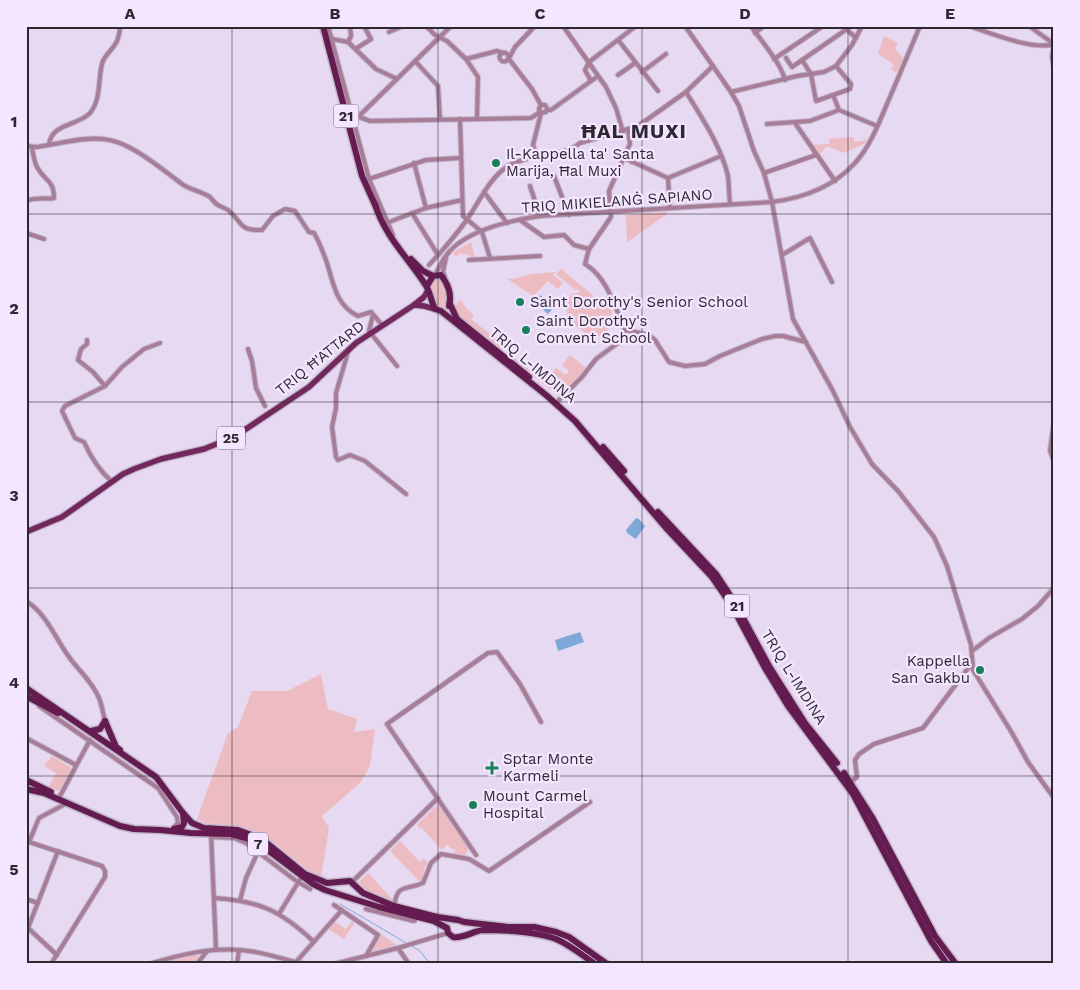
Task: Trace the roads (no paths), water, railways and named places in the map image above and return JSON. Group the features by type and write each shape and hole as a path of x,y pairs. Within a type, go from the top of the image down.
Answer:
{"highway":[{"name":"21","path":"323,26 362,176 375,204 393,235 413,262 423,271 434,275 441,275 446,281"},
{"name":"21","path":"375,204 377,213 427,288 438,310"},
{"path":"427,288 434,275"},
{"name":"TRIQ L-IMDINA","path":"446,281 450,304 457,319 579,419 611,454 656,510 716,574 769,666 805,723 850,782 872,817 935,936 956,964"},
{"path":"438,310 447,310 450,304"},
{"name":"TRIQ L-IMDINA","path":"438,310 546,395 575,422 608,458 667,529 712,577 732,606 764,668 788,706 853,794 931,941 946,963"},
{"name":"7","path":"26,688 156,777 192,822 204,828 223,828 246,833 262,840 305,874 327,883 350,882"},
{"path":"26,697 54,711 108,744"},
{"path":"91,731 100,729 105,720"},
{"path":"105,720 116,747 141,766"},
{"path":"26,780 77,806"},
{"name":"7","path":"26,789 44,793 120,826 134,829 211,835 231,834 246,838 260,845 298,880 379,910 434,921 453,937 463,936 480,930 512,931 545,936 565,944 595,964"},
{"path":"160,830 182,827 184,823 183,813"},
{"path":"350,882 354,893 345,896 339,888 341,884 350,882"},
{"path":"350,882 363,893 394,906 451,920 556,932 607,964"},
{"path":"447,931 451,920"},
{"path":"463,936 466,931 464,922"}],"main road":[{"name":"TRIQ Ħ'ATTARD","path":"26,532 62,517 134,468 161,459 204,449 234,437 309,387 349,349 424,297 427,288"},
{"path":"414,305 438,310"}],"street":[{"path":"50,145 50,140 55,132 65,125 86,117 93,109 97,100 102,62 116,42 121,26"},
{"path":"328,26 369,179 393,235"},
{"path":"348,42 351,36 350,26"},
{"path":"357,48 371,39 364,26"},
{"path":"389,32 403,26"},
{"path":"426,26 440,38 447,41 466,59 478,77 477,118"},
{"path":"353,122 451,26"},
{"path":"504,62 535,26"},
{"path":"558,401 582,377 596,359 622,340 625,330 610,293 594,269 585,264 589,249 611,217 609,191 630,144 616,108 598,76 563,26"},
{"path":"591,81 585,70 589,62 619,41 636,26"},
{"path":"686,26 739,106 754,151 764,173 772,202 793,319 833,391 850,427 872,464 898,491 934,537 947,566 972,651 973,670 1028,762 1054,798"},
{"path":"751,26 774,59 785,80"},
{"path":"755,33 764,26"},
{"path":"774,59 823,26"},
{"path":"731,92 824,72 836,66 848,51 862,26"},
{"name":"TRIQ MIKIELANĠ SAPIANO","path":"434,275 455,246 482,232 519,219 569,214 772,202 797,198 835,180 854,165 863,153 877,126 920,26"},
{"path":"969,26 1036,45 1054,45"},
{"path":"1029,26 1054,45"},
{"path":"786,58 792,68 845,28 856,38"},
{"path":"332,39 348,42 357,48 376,69 397,78"},
{"path":"619,41 658,92"},
{"path":"1054,45 1052,57 1054,68"},
{"path":"515,47 502,54 500,60 519,72"},
{"path":"466,59 497,51 509,58 532,89 541,105 545,105 548,110"},
{"path":"642,72 666,54"},
{"path":"802,60 812,74 816,102 850,89 851,84 836,66"},
{"path":"415,61 438,86 440,119"},
{"path":"618,74 635,63"},
{"path":"429,266 467,220 484,192 498,174 508,166 537,156 575,148 580,143 625,131 648,120 686,92 713,66"},
{"path":"351,114 370,121 530,118 540,112 544,113 551,110 598,76"},
{"path":"686,92 706,123 721,156 728,176 730,204"},
{"path":"833,95 839,110"},
{"path":"537,156 533,145 541,105"},
{"path":"767,124 810,121 839,110 877,126"},
{"path":"460,119 463,216 482,232 490,258"},
{"path":"795,123 835,180"},
{"path":"26,146 32,147 79,139 102,138 129,148 183,185 210,197 216,205 231,213 240,225 251,231 262,230 273,216 286,209 295,211 309,232 314,233 320,244 332,286 339,299 354,315 361,316 371,312 382,325"},
{"path":"26,201 36,197 54,198 54,188 38,169 34,161 32,147"},
{"path":"764,173 816,155"},
{"path":"624,158 668,178 721,156"},
{"path":"632,162 636,158 643,157"},
{"path":"369,179 426,160 460,158"},
{"path":"414,163 426,208"},
{"path":"554,176 569,214"},
{"path":"668,178 670,208"},
{"path":"530,186 540,216"},
{"path":"484,192 507,223"},
{"path":"389,222 426,208 462,200"},
{"path":"412,213 442,262"},
{"path":"519,219 544,237 564,234 574,244 589,249"},
{"path":"26,234 44,239"},
{"path":"782,255 810,238 832,282"},
{"path":"469,260 540,256"},
{"path":"446,257 443,272 446,281"},
{"path":"373,315 369,328 370,333 397,366"},
{"path":"625,330 649,335 656,340 669,362 685,366 705,364 762,339 775,336 783,336 806,342"},
{"path":"86,340 87,344 81,350 78,360 92,370 105,386"},
{"path":"112,482 100,471 90,457 84,442 75,438 62,410 65,406 105,386 122,367 146,348 160,343"},
{"path":"248,349 252,361 256,388 265,406"},
{"path":"349,349 336,393 336,408 332,426 336,457 338,460 350,455 365,461 406,494"},
{"path":"1054,422 1050,451 1054,461"},
{"path":"972,651 988,638 1022,620 1054,588 1054,582"},
{"path":"26,601 43,616 66,653 91,683 100,699 105,720"},
{"path":"476,855 387,724 488,653 497,652 520,684 541,722"},
{"path":"850,782 857,777 855,760 859,754 874,744 923,728 972,662"},
{"path":"26,697 158,788 178,817 178,823 171,829"},
{"path":"26,738 76,765"},
{"path":"60,796 90,740"},
{"path":"350,882 438,798"},
{"path":"394,906 397,894 401,890 423,883 431,863 441,854 469,859 489,871 590,802"},
{"path":"51,964 105,876 102,866 28,841 39,818 67,803"},
{"path":"216,949 211,835 234,838 246,843 310,889"},
{"path":"240,900 246,878 260,845"},
{"path":"57,955 27,929 58,851"},
{"path":"280,914 298,880"},
{"path":"214,898 240,900 261,905 280,914 299,927 314,941"},
{"path":"26,900 38,903"},
{"path":"334,904 378,935 366,956"},
{"path":"366,909 379,910"},
{"path":"296,962 342,910"},
{"path":"334,964 354,962 366,956 398,948 447,931"},
{"path":"398,948 409,964"},
{"path":"151,964 181,954 216,949 252,951 281,962 306,964"},
{"path":"197,964 206,950"},
{"path":"236,964 239,950"}],"water":[{"path":"540,295 554,307 548,314 534,302"},
{"path":"636,518 645,526 636,539 627,533 626,530"},
{"path":"580,632 584,642 558,651 555,640"}],"waterway":[{"path":"340,904 408,944"},
{"path":"411,946 419,950 430,964"}],"place":[{"name":"Il-Kappella ta' Santa Marija, Ħal Muxi","path":"496,163"},
{"name":"Saint Dorothy's Senior School","path":"520,302"},
{"name":"Saint Dorothy's Convent School","path":"526,330"},
{"name":"Kappella San Gakbu","path":"980,670"},
{"name":"Sptar Monte Karmeli","path":"492,768"},
{"name":"Mount Carmel Hospital","path":"473,805"}],"district":[{"name":"ĦAL MUXI","path":"634,131"}]}
